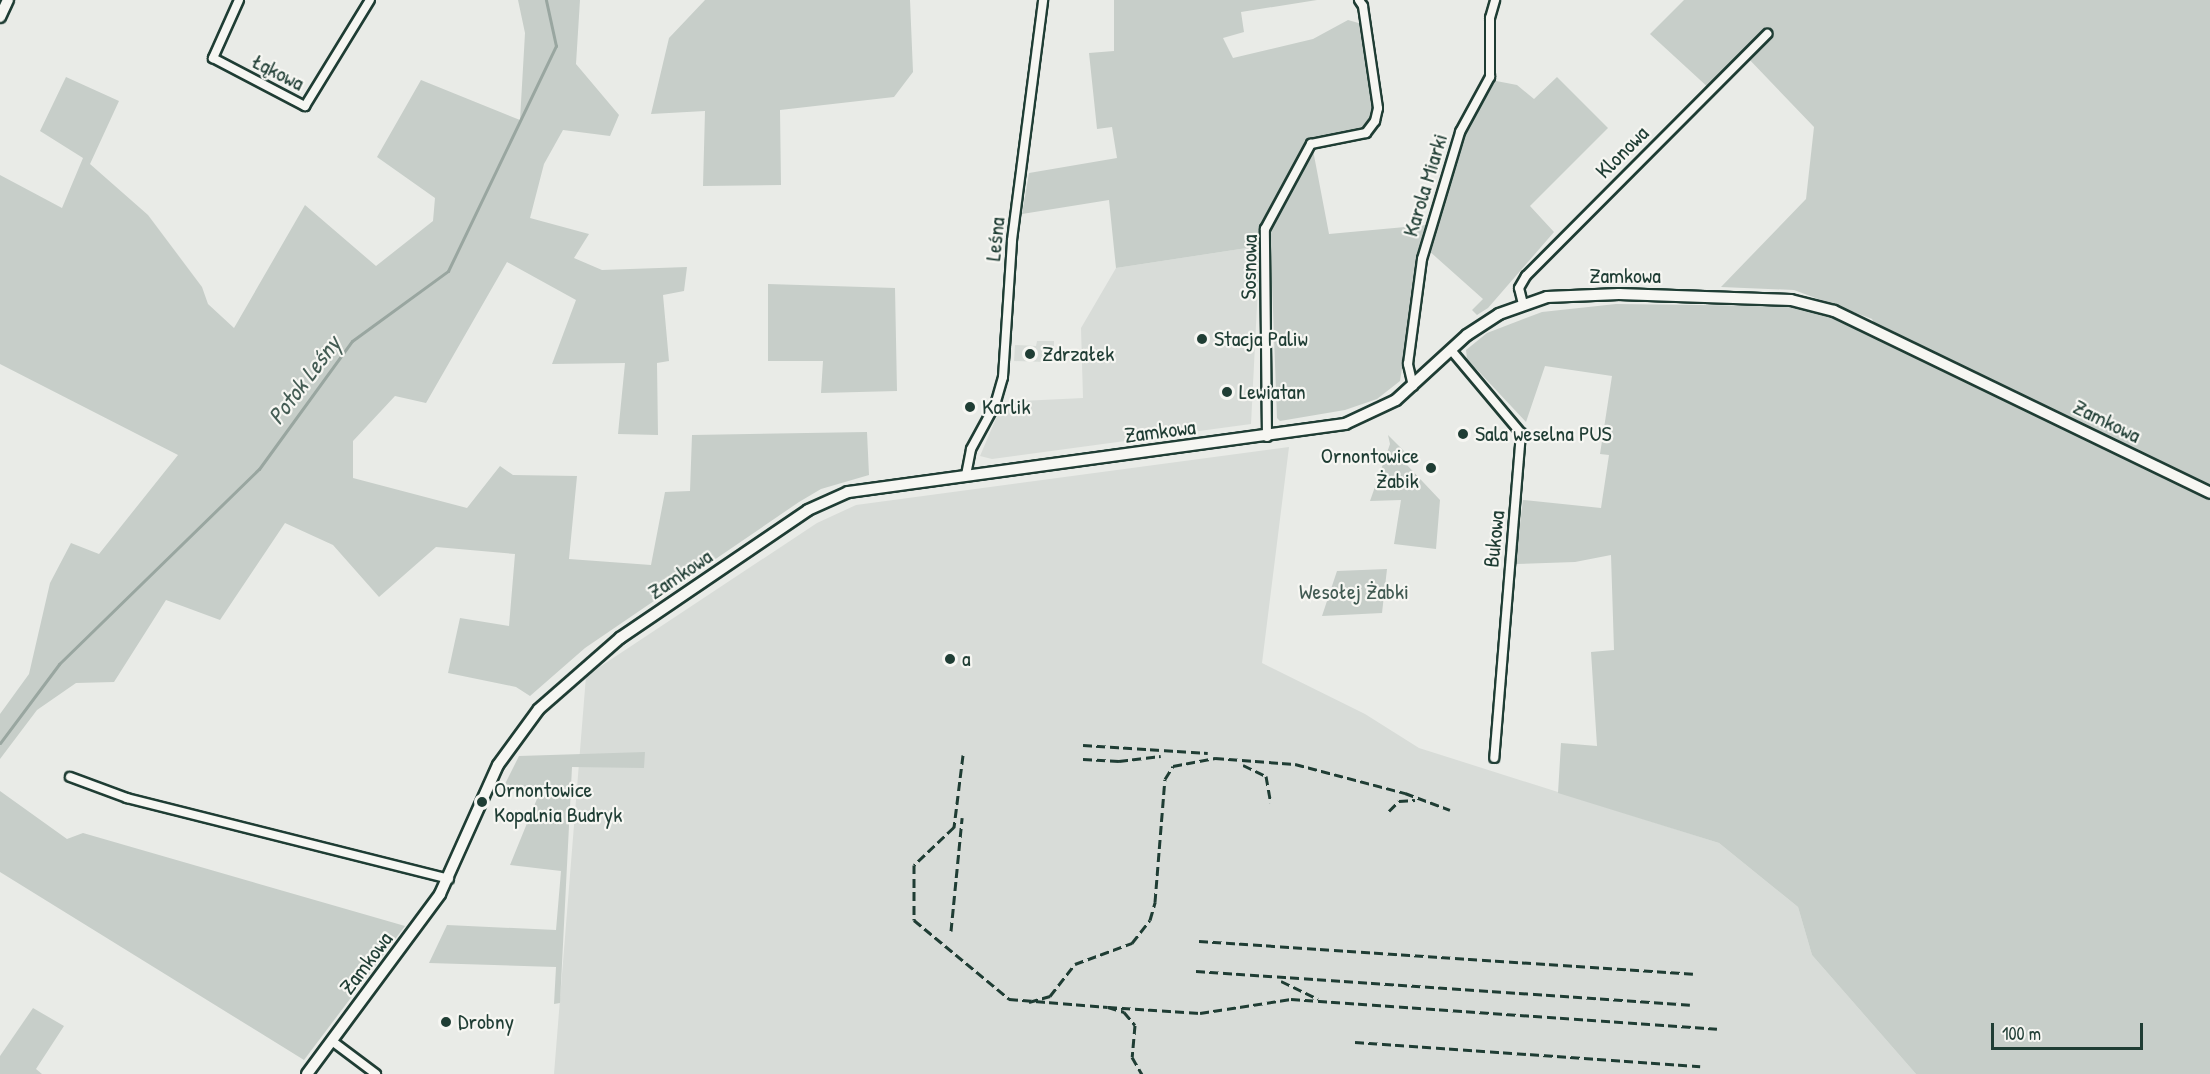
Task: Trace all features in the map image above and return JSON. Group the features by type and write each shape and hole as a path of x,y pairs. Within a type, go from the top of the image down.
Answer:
{"street":[{"path":"0,17 8,0"},
{"name":"Łąkowa","path":"239,0 213,58 305,106 370,0"},
{"name":"Leśna","path":"966,475 971,449 995,405 1003,377 1012,240 1043,0"},
{"name":"Sosnowa","path":"1267,437 1265,229 1311,144 1366,134 1375,121 1378,108 1363,6 1359,0"},
{"name":"Karola Miarki","path":"1413,386 1408,364 1422,259 1460,132 1490,77 1490,18 1495,0"},
{"name":"Klonowa","path":"1523,304 1519,288 1526,276 1767,34"},
{"name":"Zamkowa","path":"307,1074 422,922 449,879 504,753 539,709 598,655 832,498 870,486 1267,437 1345,424 1382,409 1413,386 1481,325 1523,304 1563,296 1677,295 1791,300 1834,311 2210,493"},
{"name":"Bukowa","path":"1451,350 1521,433 1494,758"},
{"path":"70,777 127,798 449,879"},
{"path":"332,1041 376,1074"}],"shaded area":[{"path":"1260,246 1251,424 992,459 980,456 1003,402 1083,398 1081,328 1116,268"},
{"name":"Zdrzałek","path":"1037,341 1054,341 1054,348 1047,348 1046,362 1014,361 1015,345 1036,346"},
{"path":"1289,447 1262,663 1365,714 1419,748 1719,843 1798,907 1812,955 1916,1074 554,1074 586,676 817,523 856,505"}],"green space":[{"path":"518,0 580,0 576,64 619,115 610,136 563,130 544,164 530,218 589,234 574,258 602,270 687,267 684,291 663,295 669,361 657,363 658,435 618,434 625,363 552,364 576,300 507,262 426,403 395,396 353,441 353,478 467,508 500,466 513,475 577,476 569,559 651,565 665,492 690,491 692,435 867,432 869,475 821,489 799,502 585,648 530,696 516,687 448,673 460,618 509,626 515,554 436,547 379,597 333,545 285,523 220,620 166,600 114,682 76,683 37,710 0,759 0,714 29,674 50,583 71,543 99,554 178,455 0,364 0,175 62,208 83,158 40,131 66,77 119,101 90,164 148,215 202,287 208,304 234,328 305,205 376,266 433,221 435,198 377,157 421,80 520,120 525,33"},
{"path":"705,0 910,0 913,72 894,97 780,110 781,185 703,186 705,111 651,114 669,38"},
{"path":"1114,0 1317,0 1241,12 1244,32 1223,38 1233,58 1313,39 1348,20 1362,24 1374,103 1371,120 1363,129 1309,140 1259,226 1260,246 1116,268 1109,200 1022,214 1029,173 1117,158 1112,127 1097,129 1089,53 1114,51"},
{"path":"1684,0 2210,0 2210,1074 1916,1074 1812,955 1798,907 1719,843 1558,793 1561,743 1597,746 1591,652 1614,650 1611,555 1575,562 1515,564 1523,500 1601,508 1609,455 1600,454 1612,376 1545,366 1526,422 1467,359 1466,350 1487,333 1542,312 1616,304 1787,306 1830,316 1883,341 1872,319 1794,290 1721,287 1806,199 1814,127 1746,56 1711,90 1650,34"},
{"path":"1557,77 1608,128 1530,206 1554,232 1488,308 1477,315 1472,310 1483,299 1428,250 1465,127 1491,80 1517,85 1534,99"},
{"path":"1313,150 1329,234 1427,225 1415,260 1418,267 1400,381 1377,399 1345,410 1280,421 1277,418 1270,228"},
{"path":"768,284 895,288 897,391 821,393 823,361 768,361"},
{"path":"1388,435 1408,455 1407,465 1440,500 1436,549 1394,544 1401,500 1370,501 1390,444"},
{"name":"Wesołej Żabki","path":"1387,569 1382,613 1322,616 1337,571"},
{"path":"645,752 644,768 572,767 560,1003 554,1004 556,967 429,963 447,925 556,930 561,871 510,865 541,789 502,790 519,756"},
{"path":"0,791 67,839 83,833 405,926 304,1060 0,872"},
{"path":"33,1008 64,1026 36,1069 42,1074 0,1074 0,1056"}],"waterway":[{"name":"Potok Leśny","path":"0,743 59,664 259,469 352,341 448,271 556,46 546,0"}],"railway":[{"path":"1083,745 1208,753"},
{"path":"963,755 954,827 914,865 914,920 1009,999 1108,1007 1124,1012 1135,1025 1132,1057 1142,1074"},
{"path":"1083,759 1119,761 1161,756"},
{"path":"1029,1002 1050,996 1075,964 1132,943 1150,920 1155,902 1165,779 1173,766 1215,758 1295,764 1405,793 1450,810"},
{"path":"1243,765 1266,776 1271,803"},
{"path":"1389,811 1399,801 1415,800"},
{"path":"951,931 962,818"},
{"path":"1199,941 1693,974"},
{"path":"1196,971 1690,1005"},
{"path":"1281,981 1318,999"},
{"path":"1108,1007 1200,1013 1291,999 1717,1029"},
{"path":"1355,1042 1700,1066"}],"place":[{"name":"Stacja Paliw","path":"1202,339"},
{"name":"Zdrzałek","path":"1030,354"},
{"name":"Lewiatan","path":"1227,392"},
{"name":"Karlik","path":"970,407"},
{"name":"Sala weselna PUS","path":"1463,434"},
{"name":"Ornontowice Żabik","path":"1431,468"},
{"name":"a","path":"950,659"},
{"name":"Ornontowice Kopalnia Budryk","path":"482,802"},
{"name":"Drobny","path":"446,1022"}]}
